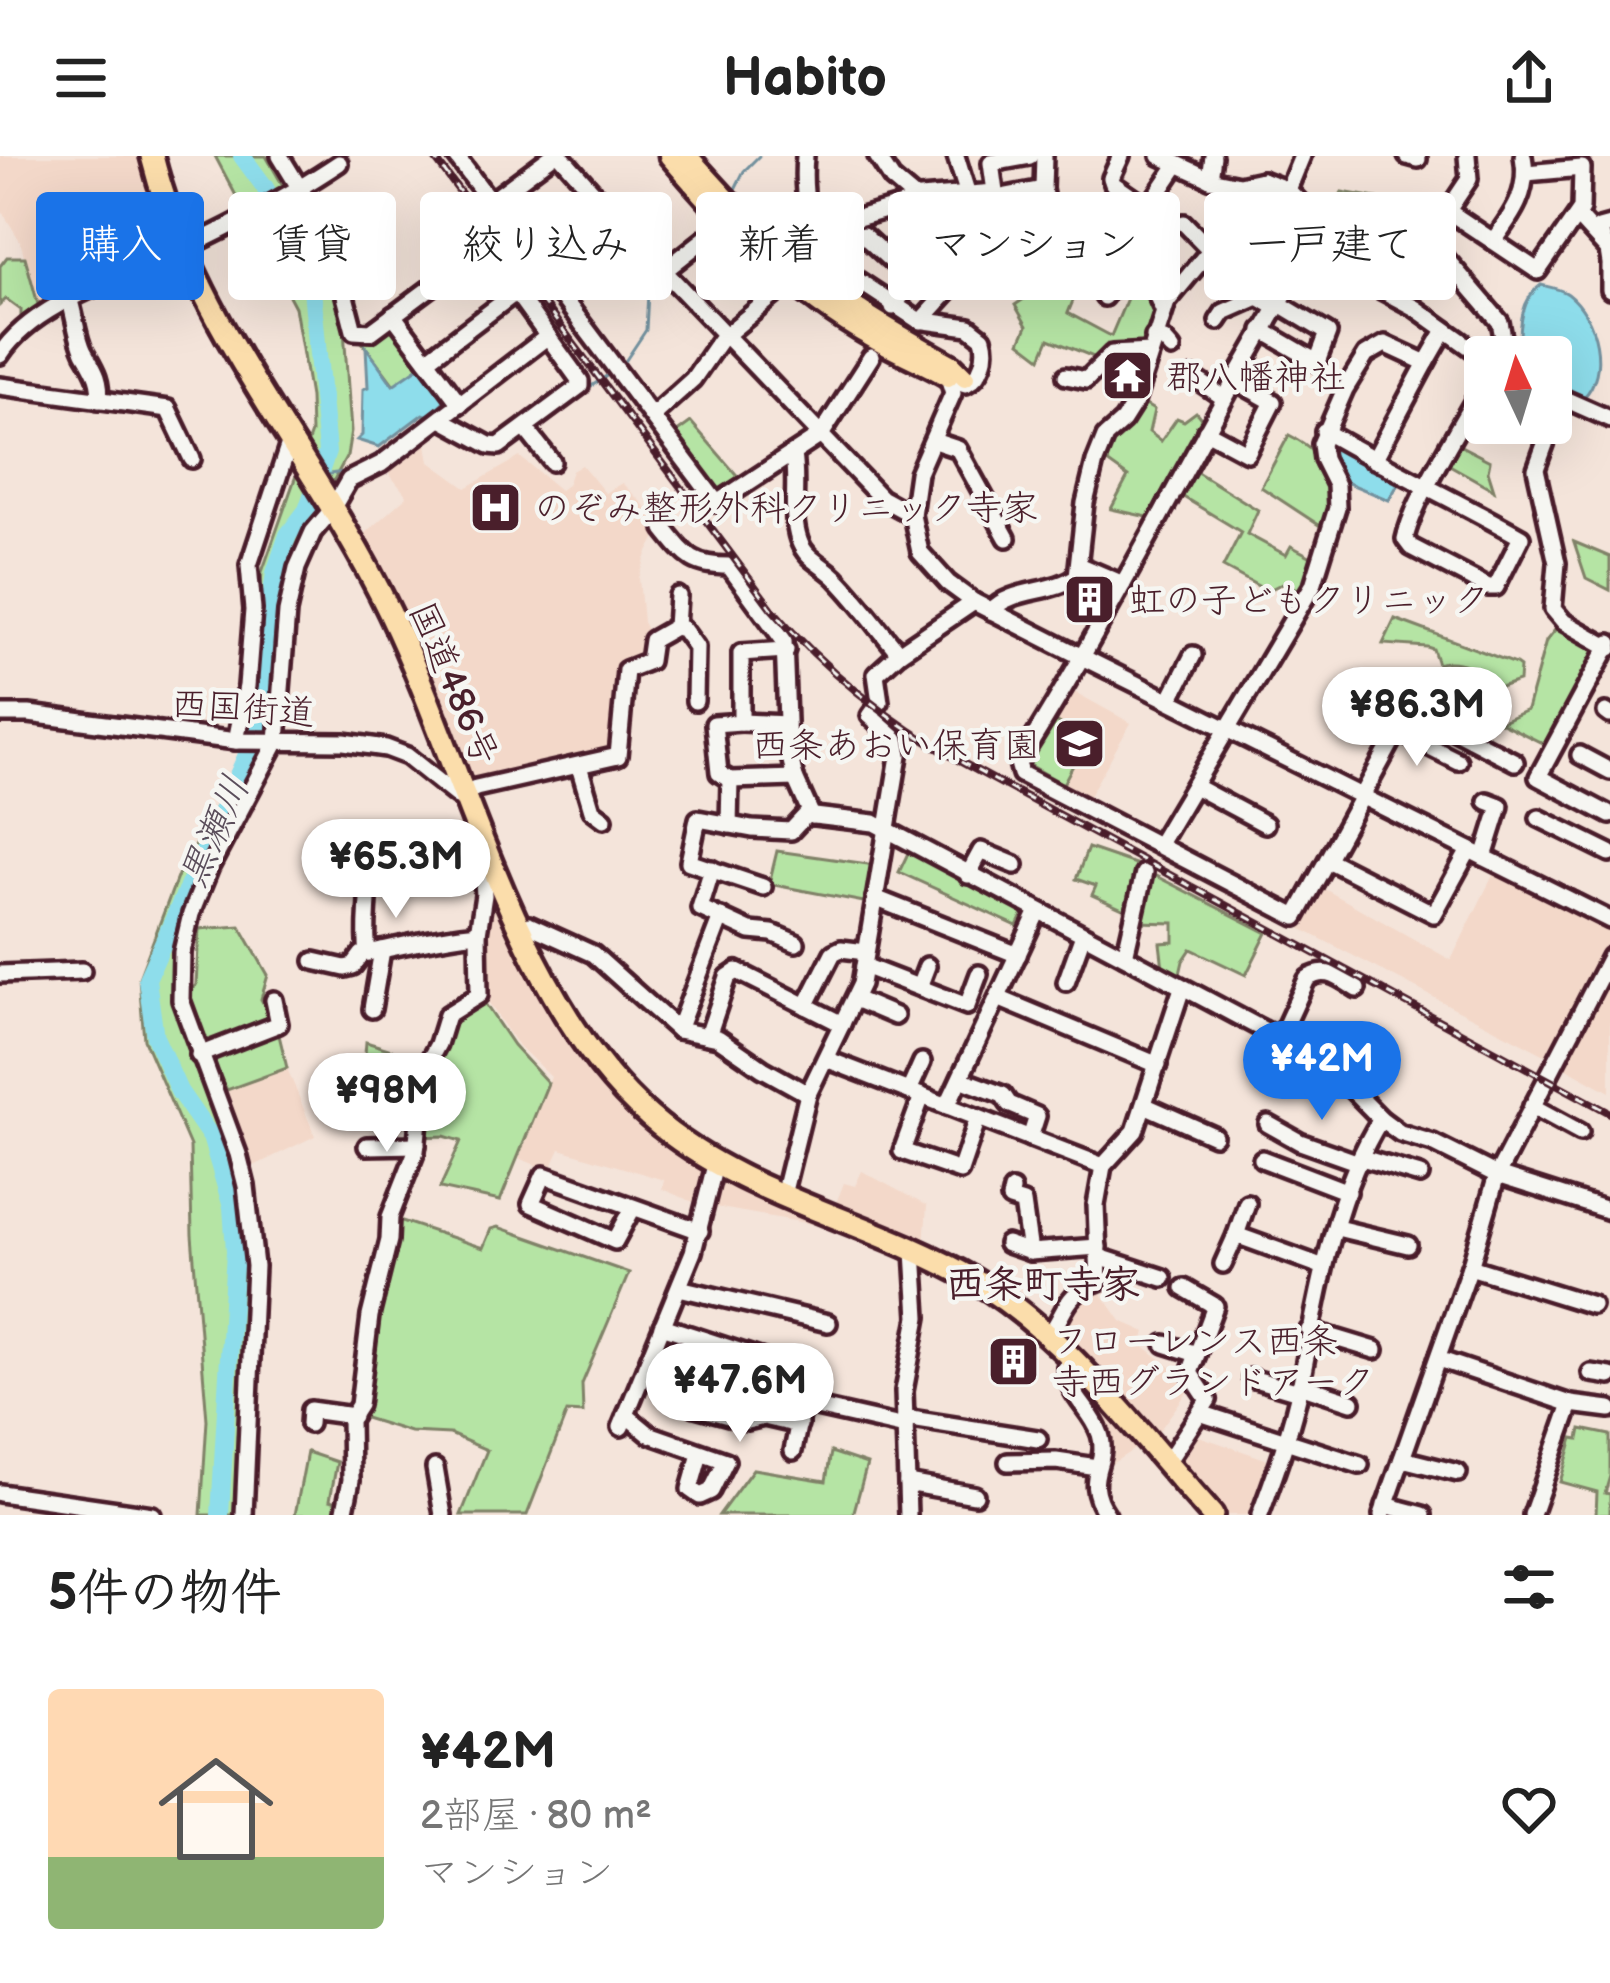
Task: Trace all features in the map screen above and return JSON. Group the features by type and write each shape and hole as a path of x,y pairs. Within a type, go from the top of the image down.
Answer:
{"highway":[{"name":"国道486号","path":"152,156 163,192"},
{"name":"国道486号","path":"204,297 296,446 389,611 520,926 574,1033 607,1074 650,1118 715,1165 974,1280 1048,1337 1212,1515"}],"main road":[{"path":"669,156 699,192"},
{"path":"688,156 746,220 802,270 883,326 953,365 960,379"},
{"path":"817,300 874,339 960,379"}],"street":[{"path":"280,156 297,192 333,167"},
{"path":"456,156 483,192"},
{"path":"503,192 551,156"},
{"path":"561,156 593,192"},
{"path":"804,192 805,156"},
{"path":"877,156 906,192"},
{"path":"956,156 967,192"},
{"path":"995,192 991,164 1030,156"},
{"path":"1044,156 1044,192"},
{"path":"1121,156 1111,178 1125,192"},
{"path":"1160,156 1210,179 1239,184 1262,180 1288,190 1302,156"},
{"path":"1210,179 1213,156"},
{"path":"1456,199 1469,179 1467,156"},
{"path":"1456,216 1492,241 1538,272 1577,217 1583,199 1582,168 1525,164 1515,211 1492,241"},
{"path":"1159,192 1177,165"},
{"path":"1257,192 1262,180"},
{"path":"1019,192 1043,189"},
{"path":"1577,217 1605,245"},
{"path":"1184,223 1204,243"},
{"path":"1610,225 1599,228 1610,264 1610,290"},
{"path":"864,237 888,258"},
{"path":"672,265 696,246"},
{"path":"991,611 999,602 1064,586 1077,576 1085,503 1105,436 1124,421 1135,402 1163,310 1204,257"},
{"path":"1456,270 1501,322 1503,336"},
{"path":"672,279 881,498 912,515"},
{"path":"864,286 921,321 958,328 975,337 980,352 960,379 918,473 912,515 920,552 948,583 991,611 1610,920"},
{"path":"346,300 352,328 368,333 420,295"},
{"path":"0,355 21,327 74,300"},
{"path":"427,360 505,300"},
{"path":"441,419 494,446 580,386 520,300"},
{"path":"564,300 717,503 821,435 871,357"},
{"path":"652,416 693,379 725,335 768,300"},
{"path":"893,307 898,300"},
{"path":"921,321 940,300"},
{"path":"1159,300 1163,310"},
{"path":"1218,321 1224,312 1250,300"},
{"path":"1262,331 1316,362 1328,333 1266,300"},
{"path":"1279,300 1084,658 1018,763 1022,774 1296,917 1418,694 1435,688 1469,704"},
{"path":"1399,300 1464,343"},
{"path":"70,302 101,388 99,400"},
{"path":"393,315 460,404"},
{"path":"1374,460 1445,330"},
{"path":"244,1515 255,1328 251,1216 238,1154 181,1000 182,952 210,867 274,741 287,612 297,568 313,532 349,480 381,464 548,336"},
{"path":"1066,376 1086,380 1112,353 1164,340 1172,349"},
{"path":"1159,844 1313,585 1337,496 1321,452 1324,431 1345,389 1374,348 1385,344 1427,361"},
{"path":"1193,377 1224,398"},
{"path":"916,492 940,442 960,379"},
{"path":"1206,431 1247,453 1273,402 1234,380"},
{"path":"0,386 168,409 192,459"},
{"path":"1572,403 1610,419"},
{"path":"1324,431 1374,460 1428,489 1521,537 1496,587 1407,544 1406,532 1428,489 1464,421"},
{"path":"525,428 552,462"},
{"path":"940,442 958,449 1007,538"},
{"path":"1543,444 1536,469 1557,563 1553,609 1564,622 1609,646 1538,777 1610,814"},
{"path":"239,741 253,610 249,566 296,446"},
{"path":"793,455 794,507 803,549 834,574 899,653"},
{"path":"664,529 688,558 706,566 729,566 784,641 788,748 812,816"},
{"path":"1081,566 1123,584"},
{"path":"676,627 678,596"},
{"path":"783,1196 808,1094 855,999 865,959 899,756 896,739 870,716 880,702 876,674 974,602"},
{"path":"466,794 618,756 626,670 649,661 652,640 676,627 683,628 696,647 695,701"},
{"path":"741,722 741,653 786,650"},
{"path":"1170,700 1192,655"},
{"path":"1411,708 1515,762"},
{"name":"西国街道","path":"0,714 239,741 344,742 386,748 407,756 457,796 466,794"},
{"path":"788,724 714,724 719,773 730,780 796,778"},
{"path":"1398,731 1458,761"},
{"path":"1580,755 1610,770"},
{"path":"579,766 592,810 604,819"},
{"path":"729,825 730,780"},
{"path":"1194,786 1265,824"},
{"path":"1328,860 1434,914 1477,853 1500,806 1487,801"},
{"path":"763,886 689,862 698,819 791,831 806,815 874,824 1325,1063 1400,1132 1497,1175 1610,1211"},
{"path":"1539,818 1610,853"},
{"path":"968,875 981,850 1016,865"},
{"path":"344,1515 351,1480 348,1438 359,1405 390,1216 417,1145 424,1070 447,1015 479,995 481,854 489,851"},
{"path":"340,863 365,862 379,885 366,911 375,951 372,1009"},
{"path":"712,869 700,908 750,931 772,933 796,944"},
{"path":"1125,956 1144,873"},
{"path":"874,898 1018,955"},
{"path":"947,1106 1038,911"},
{"path":"772,933 778,913"},
{"path":"678,1030 721,917"},
{"path":"520,926 529,925 593,954 678,1030 708,1036 808,1094"},
{"path":"314,961 345,968 375,951 423,938 478,933"},
{"path":"1066,982 1083,935"},
{"path":"806,1006 833,953 841,949 967,1006 979,974"},
{"path":"1423,1515 1383,1510 1470,1267 1497,1175 1610,957"},
{"path":"920,987 927,966"},
{"path":"708,1036 728,976 737,970 842,1024"},
{"path":"0,974 82,971"},
{"path":"1280,1038 1307,979 1328,972 1358,989"},
{"path":"1048,1337 1055,1330 1059,1311 1076,1293 1099,1281 1096,1205 1103,1166 1132,1136 1182,988"},
{"path":"998,998 1158,1064"},
{"path":"855,999 895,1016"},
{"path":"199,1054 279,1024 274,1000"},
{"path":"826,1059 1103,1166"},
{"path":"922,1062 902,1151 960,1171 978,1118"},
{"path":"960,1079 1003,1095 1009,1105 1037,1116 1030,1138"},
{"path":"1144,1105 1214,1136"},
{"path":"1532,1106 1580,1132"},
{"path":"1260,1515 1287,1441 1324,1267 1348,1192 1381,1119"},
{"path":"1268,1124 1300,1142 1420,1175"},
{"path":"367,1146 417,1145"},
{"path":"1262,1159 1348,1192"},
{"path":"700,1454 624,1421 680,1288 700,1231 715,1165"},
{"path":"633,1208 616,1241 531,1204 544,1175 700,1231"},
{"path":"1012,1190 1010,1198 1023,1202 1030,1252"},
{"path":"1223,1264 1247,1203"},
{"path":"1337,1228 1408,1245"},
{"path":"1236,1235 1324,1267"},
{"path":"1006,1244 1030,1252 1098,1252 1163,1278"},
{"path":"908,1515 907,1362 918,1317 914,1251"},
{"path":"1470,1267 1592,1305"},
{"path":"680,1288 828,1323"},
{"path":"1166,1464 1208,1400 1190,1372 1215,1306 1184,1288"},
{"path":"662,1326 800,1371 807,1381 793,1451"},
{"path":"1309,1330 1375,1350"},
{"path":"1165,1343 1197,1354"},
{"path":"1438,1359 1571,1404 1610,1408"},
{"path":"1072,1361 1066,1367 1069,1389 1102,1441 1094,1477 1094,1508 1107,1515"},
{"path":"646,1366 698,1380"},
{"path":"1591,1373 1610,1376"},
{"path":"1251,1378 1352,1402"},
{"path":"803,1404 905,1423 1036,1438 1033,1462"},
{"path":"1532,1515 1571,1404"},
{"path":"695,1407 747,1421 764,1417 799,1425"},
{"path":"309,1424 310,1410 352,1416"},
{"path":"1202,1414 1360,1465"},
{"path":"1402,1459 1458,1473"},
{"path":"1008,1462 1056,1461 1097,1467"},
{"path":"435,1468 443,1515"},
{"path":"907,1483 975,1495"},
{"path":"0,1493 152,1515"}],"shaded area":[{"path":"0,156 147,156 158,192 36,192 36,297 20,241 0,208"},
{"path":"37,300 72,300 70,301 39,308"},
{"path":"426,438 430,462 466,488 520,457 560,490 582,465 605,493 622,483 663,524 639,578 652,655 635,665 618,756 476,788 416,631 363,535 407,496 381,464"},
{"name":"西条あおい保育園","path":"1071,690 1131,723 1085,803 1028,773 1026,764"},
{"path":"486,857 611,1088 840,1229 698,1204 662,1189 664,1180 560,1149 550,1171 519,1158 551,1077 515,1042 487,1000 483,945"},
{"path":"1495,871 1610,930 1547,1056 1298,927 1321,887 1451,960"},
{"path":"1610,981 1610,1092 1561,1065"},
{"path":"287,1068 315,1136 252,1167 227,1090"},
{"path":"862,1171 927,1206 924,1245 834,1208 844,1183 855,1186"},
{"path":"1095,1284 1121,1321 1146,1332 1142,1345 1193,1384 1154,1438 1057,1332 1061,1313"},
{"path":"1076,1372 1139,1446 1101,1471 1109,1448 1071,1375"},
{"path":"1190,1433 1274,1462 1254,1515 1220,1515 1175,1463"}],"green space":[{"path":"215,156 266,156 287,192 234,192"},
{"path":"7,257 25,257 39,308 21,317 21,310 6,299 0,305 0,266"},
{"path":"291,300 339,300 351,431 347,456 300,542 285,602 271,734 185,903 174,964 175,997 189,1045 215,1105 244,1197 251,1293 236,1515 201,1515 207,1420 190,1146 144,1040 139,978 178,875 244,745 262,572 311,433"},
{"path":"1022,300 1073,300 1068,313 1111,336 1126,300 1150,300 1155,312 1145,348 1107,344 1096,358 1049,339 1041,358 1020,342 1027,326 1015,305"},
{"path":"390,322 422,365 394,385 362,342"},
{"path":"1139,401 1154,410 1149,432 1161,441 1177,418 1184,421 1196,412 1203,421 1152,518 1111,509 1128,477 1100,457"},
{"path":"691,422 742,481 718,495 673,435"},
{"path":"1289,435 1315,452 1328,473 1331,498 1325,529 1261,487"},
{"path":"1457,444 1490,461 1494,490 1446,463"},
{"path":"1189,467 1258,510 1247,534 1286,555 1291,546 1317,560 1303,592 1285,582 1269,590 1262,588 1223,567 1241,532 1175,492"},
{"path":"1574,542 1610,557 1610,590 1586,578"},
{"path":"1395,619 1516,664 1519,681 1497,688 1471,667 1438,664 1433,649 1383,644"},
{"path":"1559,625 1599,645 1550,747 1500,722 1527,710 1546,641"},
{"path":"1054,720 1087,739 1063,784 1028,764"},
{"path":"1088,848 1141,866 1127,911 1092,895 1096,886 1076,879"},
{"path":"777,851 875,865 869,903 769,884"},
{"path":"909,851 1025,910 1017,926 899,872"},
{"path":"1148,872 1267,933 1246,975 1191,949 1179,978 1163,968 1160,943 1174,942 1174,923 1137,922"},
{"path":"240,926 268,975 261,999 278,1031 287,1068 227,1090 199,1038 190,991 196,985 199,929"},
{"path":"479,995 513,1045 548,1083 500,1201 440,1188 461,1141 419,1137 418,1086 363,1079 366,1042 427,1061 447,1015"},
{"path":"390,1217 483,1248 491,1229 498,1227 629,1273 582,1384 583,1413 567,1412 527,1515 461,1515 487,1450 450,1434 410,1432 365,1418 359,1405"},
{"path":"1581,1429 1610,1435 1605,1493 1610,1494 1610,1515 1596,1515 1597,1492 1560,1482 1573,1438 1579,1439"},
{"path":"307,1452 337,1462 330,1500 346,1505 344,1515 295,1515"},
{"path":"831,1452 867,1464 853,1515 719,1515 753,1469 826,1481"}],"water":[{"path":"1541,285 1568,294 1593,330 1596,374 1583,398 1572,393 1572,336 1520,336 1525,307"},
{"path":"366,347 393,385 419,367 445,400 429,416 423,414 379,447 357,440 362,435 363,389 368,387"},
{"path":"1331,446 1401,479 1389,500 1341,480 1328,453"}],"waterway":[{"name":"黒瀬川","path":"220,1515 235,1251 232,1207 211,1137 179,1091 155,1037 147,979 263,719 265,636 275,573 288,535 307,510 327,452 312,289 293,238 242,156"},
{"path":"734,192 759,156"},
{"path":"622,366 646,330 648,300"},
{"path":"587,389 614,371"},
{"path":"361,464 404,437"},
{"path":"322,475 344,472"}],"railway":[{"path":"433,156 772,609 861,695 963,763 1610,1113"}],"place":[{"name":"郡八幡神社","path":"1127,376"},
{"name":"のぞみ整形外科クリニック寺家","path":"495,507"},
{"name":"虹の子どもクリニック","path":"1090,599"},
{"name":"西条あおい保育園","path":"1079,744"},
{"name":"フローレンス西条 寺西グランドアーク","path":"1013,1361"}],"district":[{"name":"西条町寺家","path":"1043,1283"}]}
